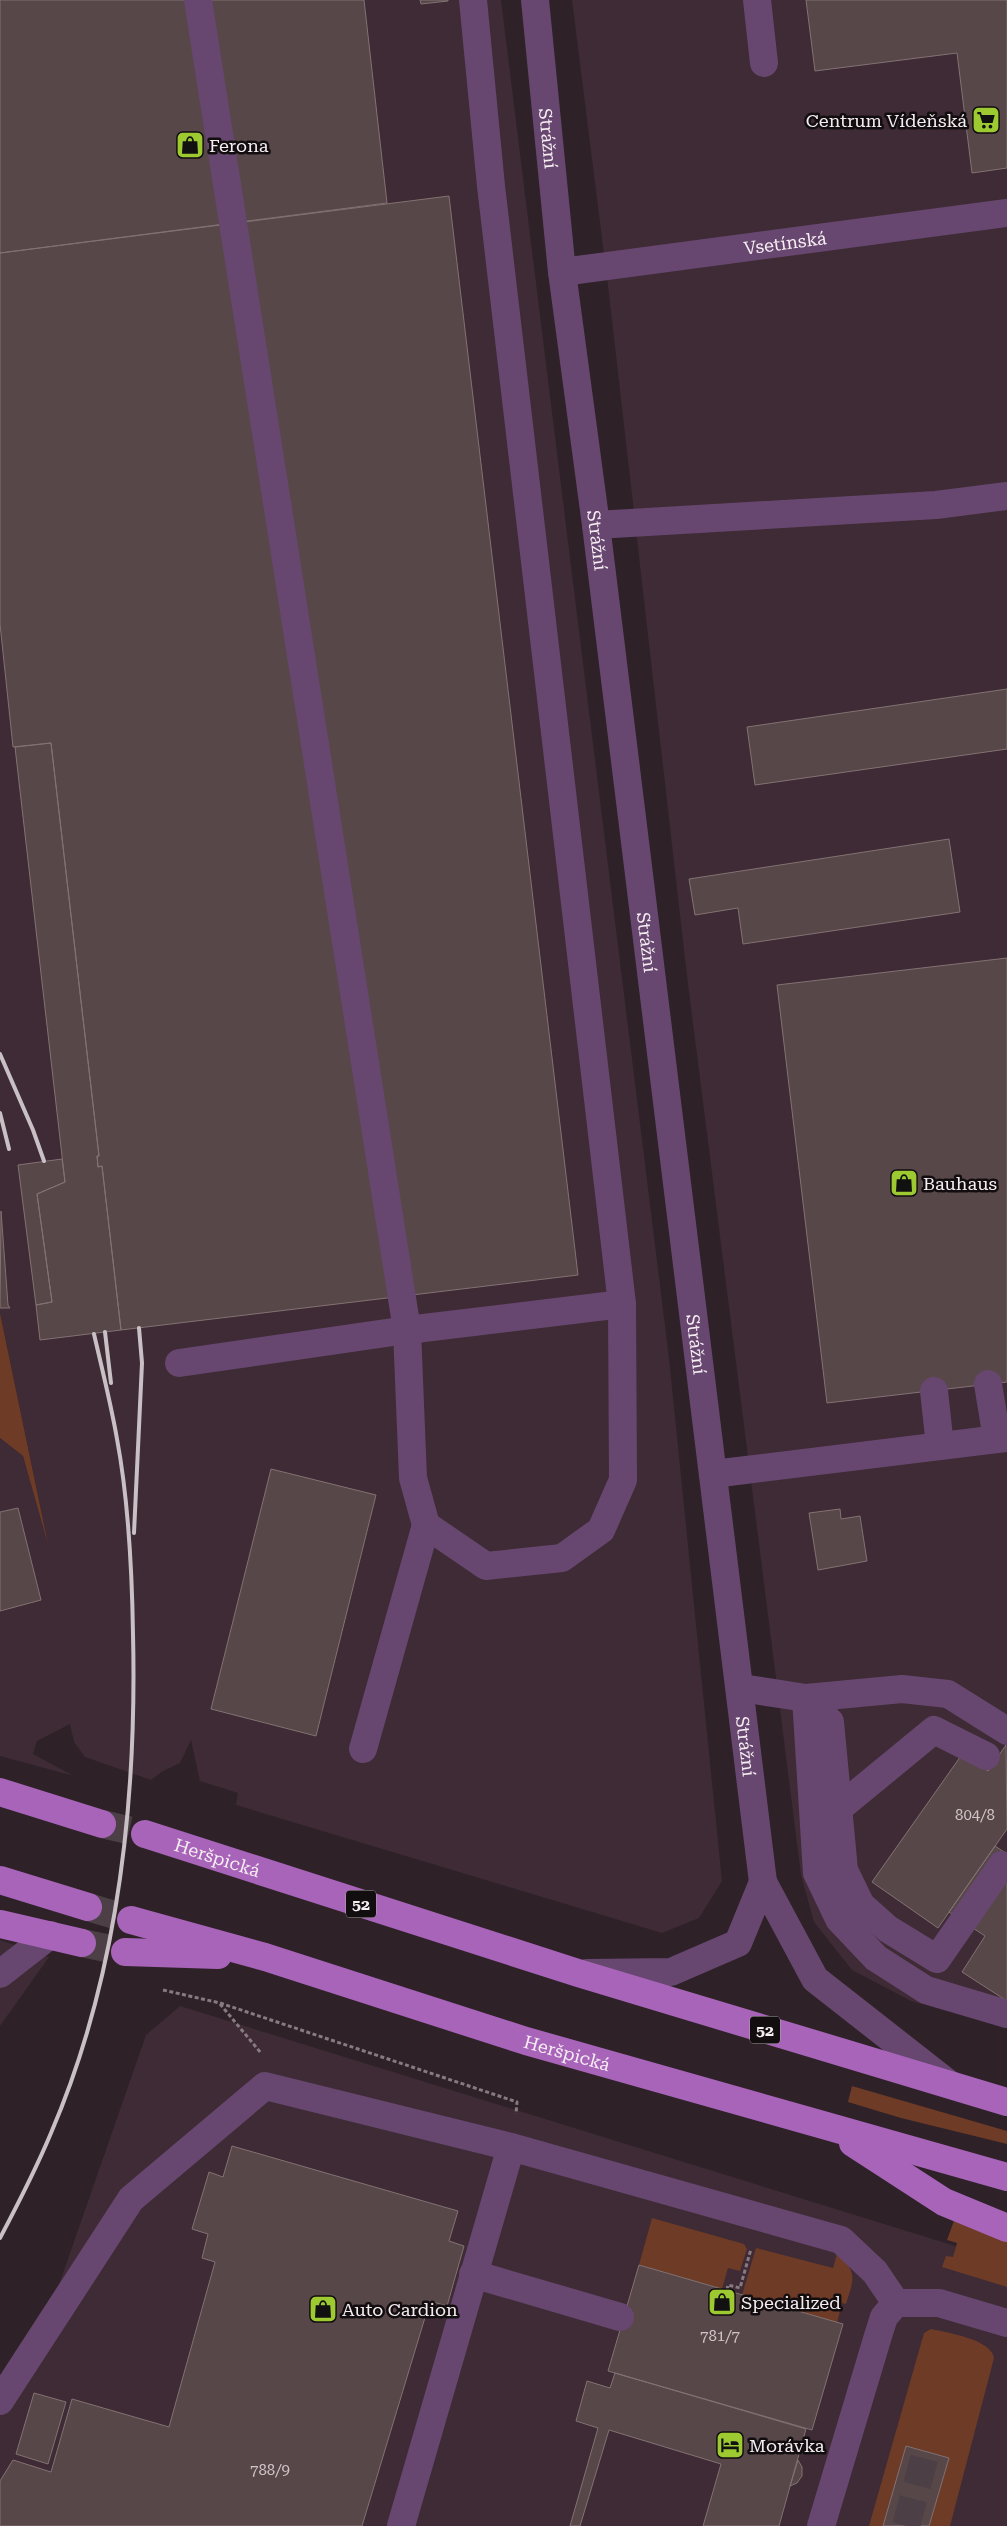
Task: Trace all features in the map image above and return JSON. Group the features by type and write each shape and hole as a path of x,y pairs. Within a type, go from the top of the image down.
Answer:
{"main road":[{"path":"0,1792 102,1824"},
{"name":"Heršpická","path":"145,1834 578,1974 1007,2102"},
{"path":"0,1880 88,1907"},
{"name":"Heršpická","path":"131,1920 265,1957 526,2041 1007,2177"},
{"path":"0,1924 82,1943"},
{"path":"124,1952 265,1957"},
{"path":"831,2128 944,2202 1007,2228"}],"street":[{"path":"198,0 407,1330 412,1478 426,1525 363,1750"},
{"path":"426,1525 486,1566 562,1558 601,1530 623,1480 622,1304 493,206 473,0"},
{"name":"Strážní","path":"535,0 562,272 596,525 712,1474 741,1688 763,1882 815,1979 952,2086"},
{"path":"757,0 764,63"},
{"name":"Vsetínská","path":"562,272 1007,212"},
{"path":"596,525 936,505 1007,496"},
{"path":"179,1363 407,1330 622,1304"},
{"path":"712,1474 1002,1439 988,1384"},
{"path":"934,1391 940,1446"},
{"path":"741,1688 806,1698 902,1689 948,1694 1007,1731"},
{"path":"806,1698 830,1722 844,1870 861,1904 888,1929 937,1959 1002,1865 1007,1868"},
{"path":"806,1698 817,1872 839,1919 876,1958 926,1990 1007,2014"},
{"path":"838,1809 934,1730 986,1756"},
{"name":"Strážní","path":"578,1974 671,1972 738,1943 763,1882"},
{"path":"0,1974 50,1935"},
{"path":"0,2401 132,2198 265,2086 511,2147 841,2240 875,2272 896,2303"},
{"path":"401,2526 511,2147"},
{"path":"473,2274 620,2317"},
{"path":"821,2526 884,2317 896,2303 939,2303 1007,2322"}],"path":[{"path":"156,1988 220,2003 485,2091"},
{"path":"220,2003 266,2058 265,2086"},
{"path":"727,2290 728,2285 740,2288 760,2218"}],"shaded area":[{"path":"0,0 501,0 669,1358 722,1881 699,1918 662,1933 236,1805 238,1793 200,1781 191,1740 180,1763 163,1771 151,1780 85,1757 74,1742 70,1724 37,1741 33,1754 74,1776 0,1756 0,1438 23,1456 46,1534 0,1313"},
{"path":"572,0 1007,0 1007,2028 911,2001 852,1970 814,1922 801,1875 687,976 609,294"},
{"path":"0,1313 48,1544 23,1456 0,1438"},
{"path":"0,1940 49,1957 0,2026"},
{"path":"180,2006 1007,2262 1007,2526 0,2526 0,2393 38,2345 146,2035"},
{"path":"852,2086 1007,2131 1007,2144 901,2118 848,2102"},
{"path":"652,2218 744,2244 747,2249 740,2271 728,2268 722,2289 639,2265"},
{"path":"955,2218 1007,2238 1007,2287 942,2267 946,2256 953,2257 957,2243 947,2240"},
{"path":"756,2248 833,2268 837,2254 844,2260 851,2271 852,2282 846,2304 842,2303 837,2323 742,2295"},
{"path":"931,2329 958,2335 977,2342 991,2351 994,2358 950,2526 929,2526 949,2458 906,2446 883,2526 869,2526 924,2333"}],"building":[{"name":"Ferona","path":"0,0 364,0 387,203 0,253"},
{"path":"420,0 448,0 448,1 421,4"},
{"name":"Centrum Vídeňská","path":"806,0 1007,0 1007,168 972,173 957,53 815,71"},
{"path":"449,196 578,1275 121,1330 102,1166 98,1167 97,1156 99,1156 51,743 13,747 0,624 0,253"},
{"path":"1007,689 1007,749 755,785 747,727"},
{"path":"51,743 99,1156 97,1156 98,1167 102,1166 121,1330 40,1340 36,1305 52,1302 37,1194 65,1182 15,747"},
{"path":"949,839 960,912 743,944 738,908 695,915 689,879"},
{"name":"Bauhaus","path":"1007,958 1007,1382 827,1403 777,985"},
{"path":"62,1159 65,1182 37,1194 52,1302 36,1305 18,1165"},
{"path":"1,1211 8,1305 10,1308 0,1308"},
{"path":"271,1469 376,1495 316,1736 211,1709"},
{"path":"18,1508 41,1600 0,1611 0,1512"},
{"path":"840,1509 841,1519 860,1516 867,1561 818,1570 809,1513"},
{"path":"1006,1745 1007,1829 938,1928 872,1882 963,1753 988,1771"},
{"path":"995,1846 1007,1854 1007,2001 962,1972 985,1936 949,1912"},
{"path":"232,2146 458,2211 449,2241 464,2246 447,2306 430,2301 362,2526 0,2526 0,2481 13,2460 51,2472 72,2399 169,2427 215,2262 202,2258 208,2234 192,2229 209,2172 223,2177"},
{"path":"639,2265 843,2324 812,2430 608,2371"},
{"name":"Morávka","path":"615,2373 806,2429 779,2526 703,2526 721,2464 609,2430 580,2526 570,2526 598,2428 576,2421 587,2381 610,2388"},
{"path":"34,2393 66,2402 48,2464 16,2454"},
{"path":"906,2446 949,2458 929,2526 883,2526"},
{"path":"798,2460 802,2467 802,2476 797,2483 790,2486"}],"tunnel":[{"path":"102,1824 145,1834"},
{"path":"88,1907 131,1920"},
{"path":"82,1943 125,1952"},
{"path":"906,2526 926,2452"}],"railway":[{"path":"0,1054 33,1130 44,1161"},
{"path":"0,1113 9,1149"},
{"path":"134,1533 142,1363 139,1328"},
{"path":"105,1332 111,1383"},
{"path":"0,2238 27,2186 51,2133 74,2074 93,2013 119,1888 126,1825 133,1697 131,1561 121,1463 94,1334"}],"place":[{"name":"Centrum Vídeňská","path":"986,120"},
{"name":"Ferona","path":"190,145"},
{"name":"Bauhaus","path":"904,1183"},
{"name":"Specialized","path":"722,2302"},
{"name":"Auto Cardion","path":"323,2309"},
{"name":"Morávka","path":"730,2445"}]}
